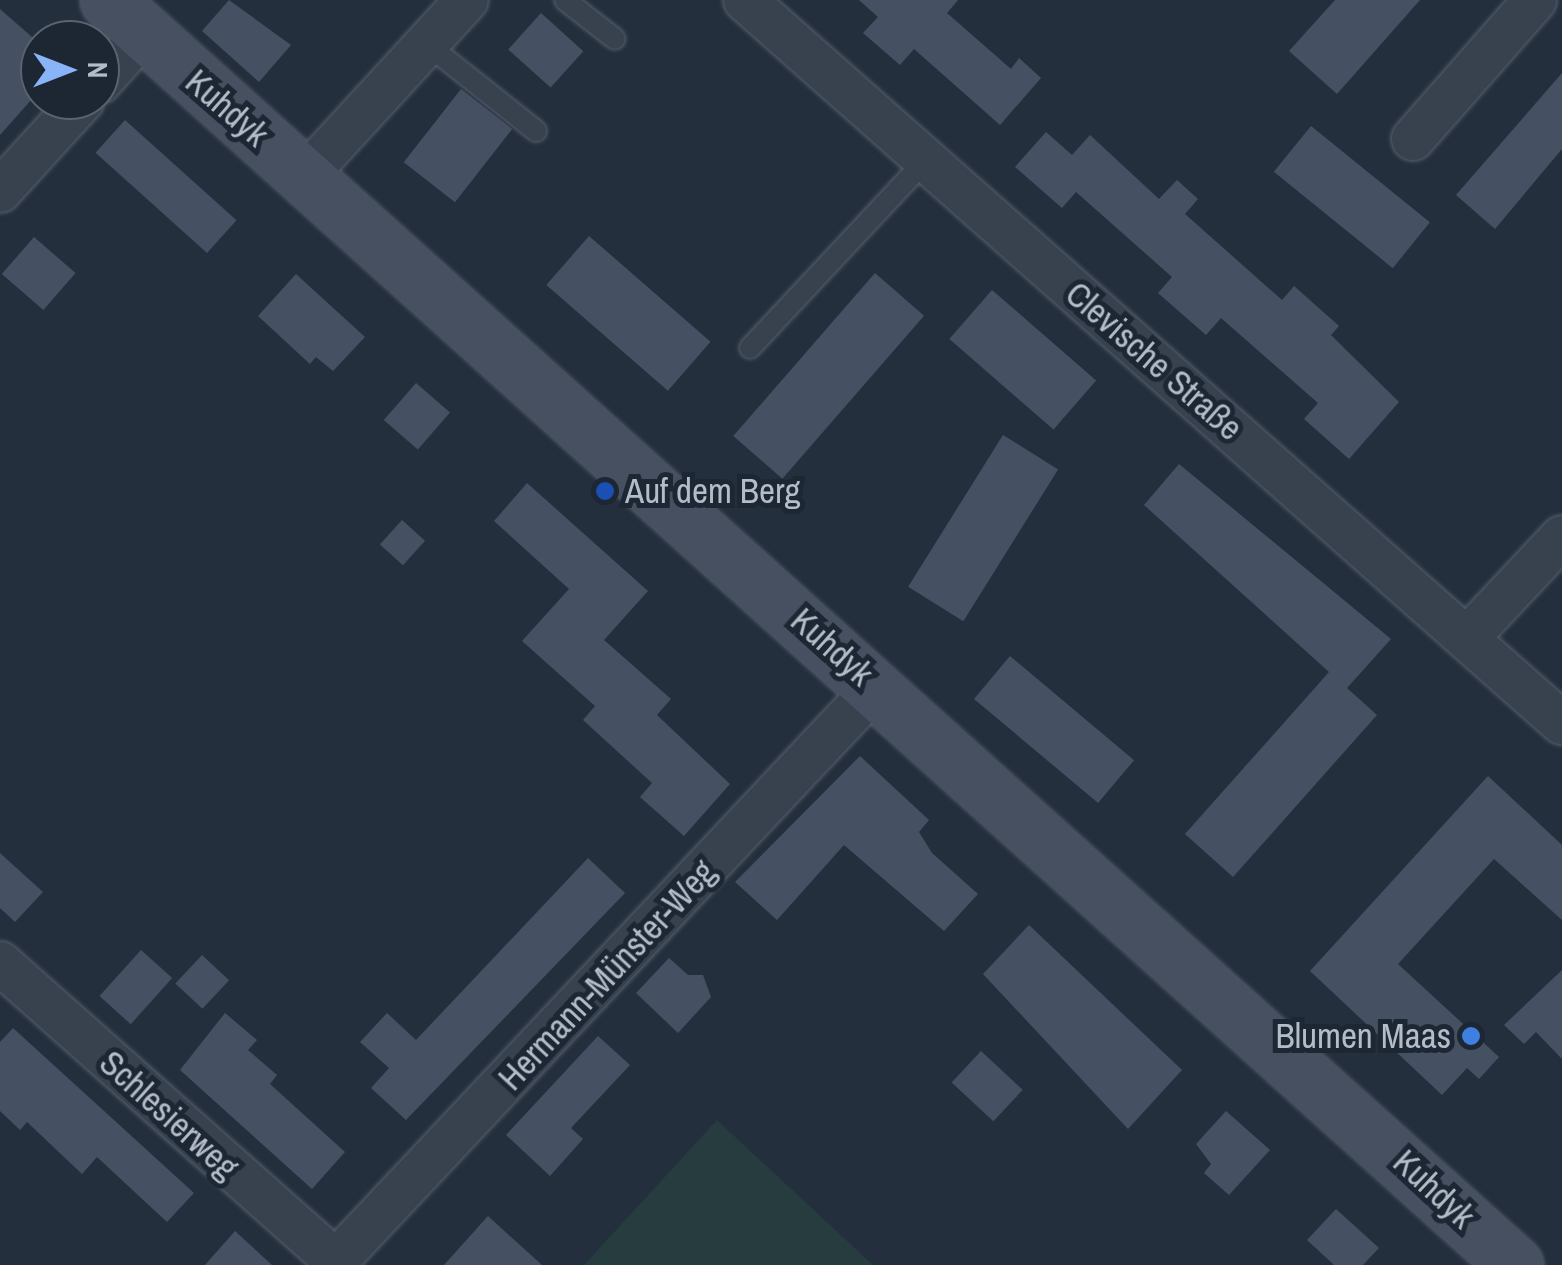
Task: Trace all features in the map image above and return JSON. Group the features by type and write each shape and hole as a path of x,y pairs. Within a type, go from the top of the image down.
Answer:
{"main road":[{"name":"Kuhdyk","path":"126,17 1515,1265"}],"street":[{"path":"305,176 468,0"},
{"name":"Clevische Straße","path":"745,0 1562,723"},
{"path":"1413,139 1535,0"},
{"path":"0,191 65,120"},
{"path":"1468,637 1562,537"},
{"name":"Hermann-Münster-Weg","path":"338,1263 876,687"},
{"name":"Schlesierweg","path":"0,963 338,1263"}],"lane":[{"path":"566,0 615,39"},
{"path":"428,44 536,131"},
{"path":"750,348 926,160"}],"green space":[{"path":"717,1120 873,1265 584,1265"}],"building":[{"path":"229,0 291,45 259,82 202,31"},
{"path":"859,0 958,0 947,13 1011,69 1019,58 1041,78 1000,125 914,49 900,65 863,33 878,17"},
{"path":"1335,0 1420,0 1337,94 1289,51"},
{"path":"0,9 20,26 20,112 0,135"},
{"path":"541,13 583,51 551,88 508,49"},
{"path":"1562,73 1562,149 1495,229 1456,195"},
{"path":"461,89 512,129 455,202 404,162"},
{"path":"125,120 236,220 207,253 96,153"},
{"path":"1311,126 1430,222 1393,268 1274,172"},
{"path":"1046,132 1072,155 1090,135 1159,199 1177,180 1198,199 1185,214 1282,300 1294,286 1339,326 1331,335 1399,402 1349,459 1304,419 1318,403 1221,318 1206,335 1158,293 1172,277 1076,192 1062,208 1015,167"},
{"path":"589,236 711,342 668,391 546,285"},
{"path":"34,237 76,273 43,310 2,274"},
{"path":"875,273 924,316 782,479 733,436"},
{"path":"296,274 365,337 333,371 316,357 310,364 258,316"},
{"path":"992,290 1096,381 1054,430 949,339"},
{"path":"416,383 450,413 418,450 384,420"},
{"path":"1003,435 1058,469 963,621 908,587"},
{"path":"1179,464 1391,639 1347,688 1377,715 1233,877 1185,834 1329,672 1144,505"},
{"path":"527,483 648,591 604,640 671,699 657,715 730,784 684,836 640,797 652,783 583,720 595,706 522,641 569,589 494,521"},
{"path":"402,520 425,541 403,565 380,545"},
{"path":"1010,656 1134,760 1098,803 974,699"},
{"path":"860,756 929,820 919,832 932,853 978,894 944,931 844,845 777,920 735,882"},
{"path":"1488,776 1562,845 1562,920 1494,859 1398,964 1499,1057 1479,1079 1467,1068 1442,1095 1310,971"},
{"path":"0,853 43,892 15,922 0,908"},
{"path":"588,858 625,893 406,1120 371,1088 389,1068 360,1042 387,1013 416,1040"},
{"path":"1029,925 1182,1070 1128,1129 983,974"},
{"path":"141,950 172,978 131,1024 100,996"},
{"path":"202,955 229,980 202,1009 175,984"},
{"path":"669,958 688,975 703,975 711,997 678,1033 636,993"},
{"path":"1562,970 1562,1059 1536,1032 1524,1044 1504,1025"},
{"path":"225,1013 257,1040 248,1050 277,1075 270,1084 345,1152 312,1189 180,1070"},
{"path":"13,1028 194,1193 167,1222 97,1157 82,1174 27,1122 20,1130 0,1111 0,1042"},
{"path":"598,1036 630,1065 571,1128 583,1139 550,1176 506,1135"},
{"path":"981,1051 1023,1090 993,1121 952,1082"},
{"path":"1226,1111 1270,1150 1229,1195 1204,1173 1211,1164 1196,1144"},
{"path":"1336,1209 1379,1248 1363,1265 1334,1265 1307,1240"},
{"path":"488,1216 501,1228 542,1265 444,1265"},
{"path":"235,1231 272,1265 205,1265"}],"place":[{"name":"Auf dem Berg","path":"605,491"},
{"name":"Blumen Maas","path":"1471,1036"}]}
